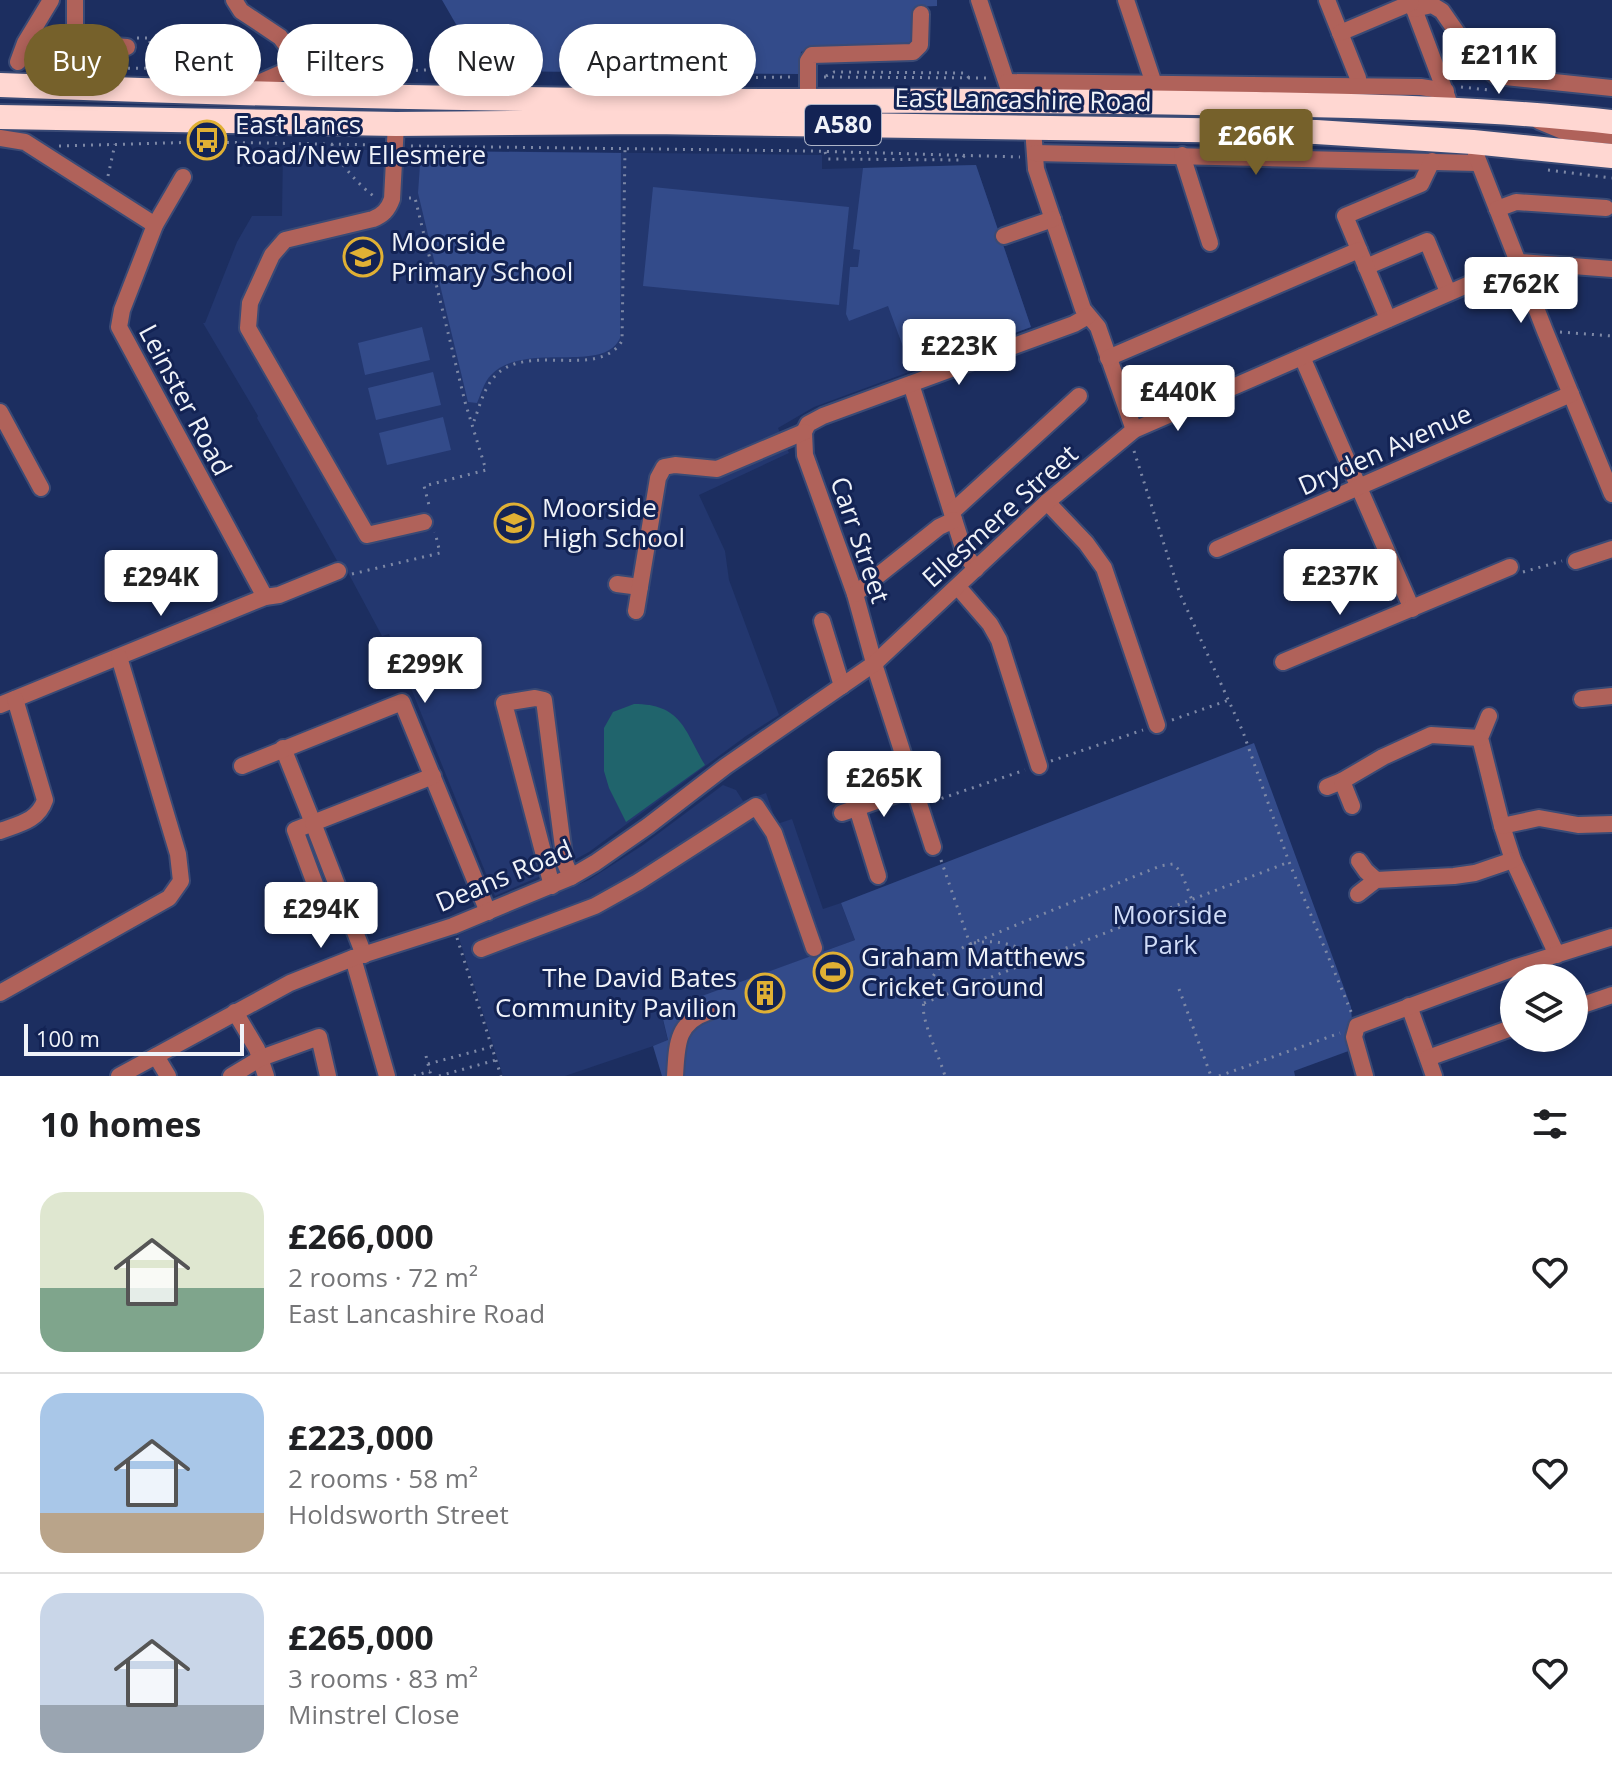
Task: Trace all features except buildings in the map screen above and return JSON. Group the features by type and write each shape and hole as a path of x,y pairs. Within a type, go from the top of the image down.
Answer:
{"highway":[{"name":"East Lancashire Road","path":"0,85 145,91"},
{"name":"East Lancashire Road","path":"261,95 650,101 813,85 1447,100 1612,122"},
{"name":"East Lancashire Road","path":"0,117 396,135 651,122 1316,132 1475,153 1612,156"}],"street":[{"path":"18,62 25,43 51,0"},
{"path":"75,0 75,24"},
{"path":"234,0 241,11 277,35"},
{"path":"979,0 1009,91 1154,84 1421,87 1447,100"},
{"path":"1126,0 1154,84"},
{"path":"1327,0 1358,78 1357,86"},
{"path":"1340,33 1412,4 1432,5 1442,11 1476,60 1496,76 1612,88"},
{"path":"1412,4 1447,100"},
{"path":"813,85 809,58 816,53 913,52 920,45 921,14"},
{"path":"1519,112 1563,131 1612,136"},
{"path":"1033,128 1036,169 1083,309 1098,327 1131,432"},
{"path":"396,135 392,199 382,215 293,237 278,247 250,303 248,328 367,535 424,522"},
{"path":"0,138 19,140 36,148 155,225"},
{"path":"1035,155 1432,161 1475,153 1612,494"},
{"path":"1182,155 1210,243"},
{"path":"1388,319 1345,216 1421,184 1432,161"},
{"name":"Leinster Road","path":"183,177 155,225 122,310 119,327 265,597"},
{"path":"1497,209 1516,202 1606,208"},
{"path":"1004,236 1053,219"},
{"path":"1366,267 1427,241 1448,292"},
{"path":"1108,358 1359,250"},
{"name":"Ellesmere Street","path":"868,668 1047,502 1131,432 1520,262 1612,269"},
{"path":"636,611 658,478 664,467 675,465 711,471 717,469 804,432 815,419 1074,324 1088,316"},
{"path":"1302,357 1412,609"},
{"path":"911,384 965,554 976,569"},
{"name":"Dryden Avenue","path":"1217,549 1571,394"},
{"path":"855,594 953,516 1079,396"},
{"path":"0,412 41,488"},
{"name":"Carr Street","path":"804,432 805,455 855,594 868,668 933,847"},
{"path":"1047,502 1086,543 1104,568 1157,725"},
{"path":"1576,561 1612,549"},
{"path":"1283,662 1510,567"},
{"path":"0,831 32,819 41,812 45,800 8,702 265,597 279,595 338,571"},
{"path":"617,584 640,587"},
{"path":"958,587 990,624 999,640 1039,766"},
{"path":"822,621 842,686"},
{"path":"0,993 169,898 181,881 178,854 119,657"},
{"name":"Deans Road","path":"119,1076 290,983 453,926 578,874 868,668"},
{"path":"1582,699 1612,696"},
{"path":"552,886 504,703 535,698 544,700 565,863 578,874"},
{"path":"242,766 402,702 488,912"},
{"path":"1489,716 1480,738 1502,826 1513,860 1557,955"},
{"path":"1352,806 1334,784 1383,757 1431,735 1480,738"},
{"path":"283,748 328,863 358,957 387,1076"},
{"path":"328,863 312,877 295,830 433,776"},
{"path":"878,876 866,837 849,810 914,788"},
{"path":"481,949 595,906 756,806 774,833 814,948"},
{"path":"1502,826 1539,818 1578,825 1612,824"},
{"path":"1358,894 1376,880 1475,873 1513,860"},
{"path":"1359,861 1376,880"},
{"path":"1536,964 1612,937"},
{"path":"1365,1076 1354,1037 1357,1026 1500,978"},
{"path":"1588,1003 1612,995"},
{"path":"1409,1006 1434,1076"},
{"path":"235,1012 261,1058 266,1076"},
{"path":"675,1076 683,1029 691,1019 708,1012"},
{"path":"1428,1058 1500,1032"},
{"path":"231,1076 261,1058 319,1037 328,1076"},
{"path":"156,1056 168,1076"}],"path":[{"path":"756,83 813,85 990,78 1009,91"},
{"path":"36,148 203,142 332,144 396,135 625,149 1035,155"},
{"path":"102,193 115,144"},
{"path":"332,144 337,158 372,195 380,200 415,198 465,402 486,470"},
{"path":"473,423 488,384 501,372 521,363 546,359 595,360 613,352 622,341 625,149"},
{"path":"825,151 828,159 961,160 965,155"},
{"path":"1545,331 1612,336"},
{"path":"1131,432 1180,594 1229,700 1289,862 1357,1026 1219,1076"},
{"path":"1510,567 1525,573 1573,558 1576,561"},
{"path":"920,806 1229,700"},
{"path":"933,847 970,944"},
{"path":"924,1003 1289,862"},
{"path":"945,1076 924,1015 924,1003 929,984 940,966 955,951 1160,866 1173,864 1181,872 1192,900"},
{"path":"453,926 501,1076"},
{"path":"970,944 995,940 1024,950 1038,959"},
{"path":"1179,989 1211,1076"},
{"path":"428,1064 491,1047"},
{"path":"414,1076 431,1074 426,1056"},
{"path":"439,1076 496,1060"}],"shaded area":[{"name":"Moorside High School","path":"283,149 822,155 822,169 976,165 1031,327 814,407 778,428 789,453 699,495 725,551 729,580 779,715 589,852 495,896 389,634 382,636 344,565 340,566 203,323 237,242 252,216 282,216"},
{"path":"634,704 662,708 672,714 686,730 705,765 626,822 604,771 604,728 613,712"},
{"path":"723,785 736,790 743,801 766,793 777,824 792,819 823,909 841,903 855,940 661,1012 668,1041 565,1076 503,1076 458,935 589,880 643,845"}],"green space":[{"path":"442,0 937,0 937,6 914,7 914,46 807,49 801,52 800,74 756,74 756,24 559,24 559,72 543,72 543,24 456,24"},
{"path":"421,151 621,153 620,338 611,349 581,357 523,360 506,365 491,375 477,403 468,402 418,193"},
{"path":"976,165 1031,327 912,371 888,306 849,321 846,314 850,267 858,267 860,250 853,249 863,168"},
{"path":"653,187 849,207 839,305 643,286"},
{"path":"422,327 430,360 365,375 358,343"},
{"path":"433,372 441,405 376,420 368,388"},
{"path":"443,417 451,450 387,465 379,433"},
{"name":"Moorside Park","path":"1254,743 1351,1007 1354,1049 1294,1071 1295,1076 662,1076 653,1046 668,1040 661,1011 855,940 841,903"}],"place":[{"name":"East Lancs Road/New Ellesmere","path":"207,140"},
{"name":"Moorside Primary School","path":"363,257"},
{"name":"Moorside High School","path":"514,523"},
{"name":"Graham Matthews Cricket Ground","path":"833,972"},
{"name":"The David Bates Community Pavilion","path":"765,993"}]}
